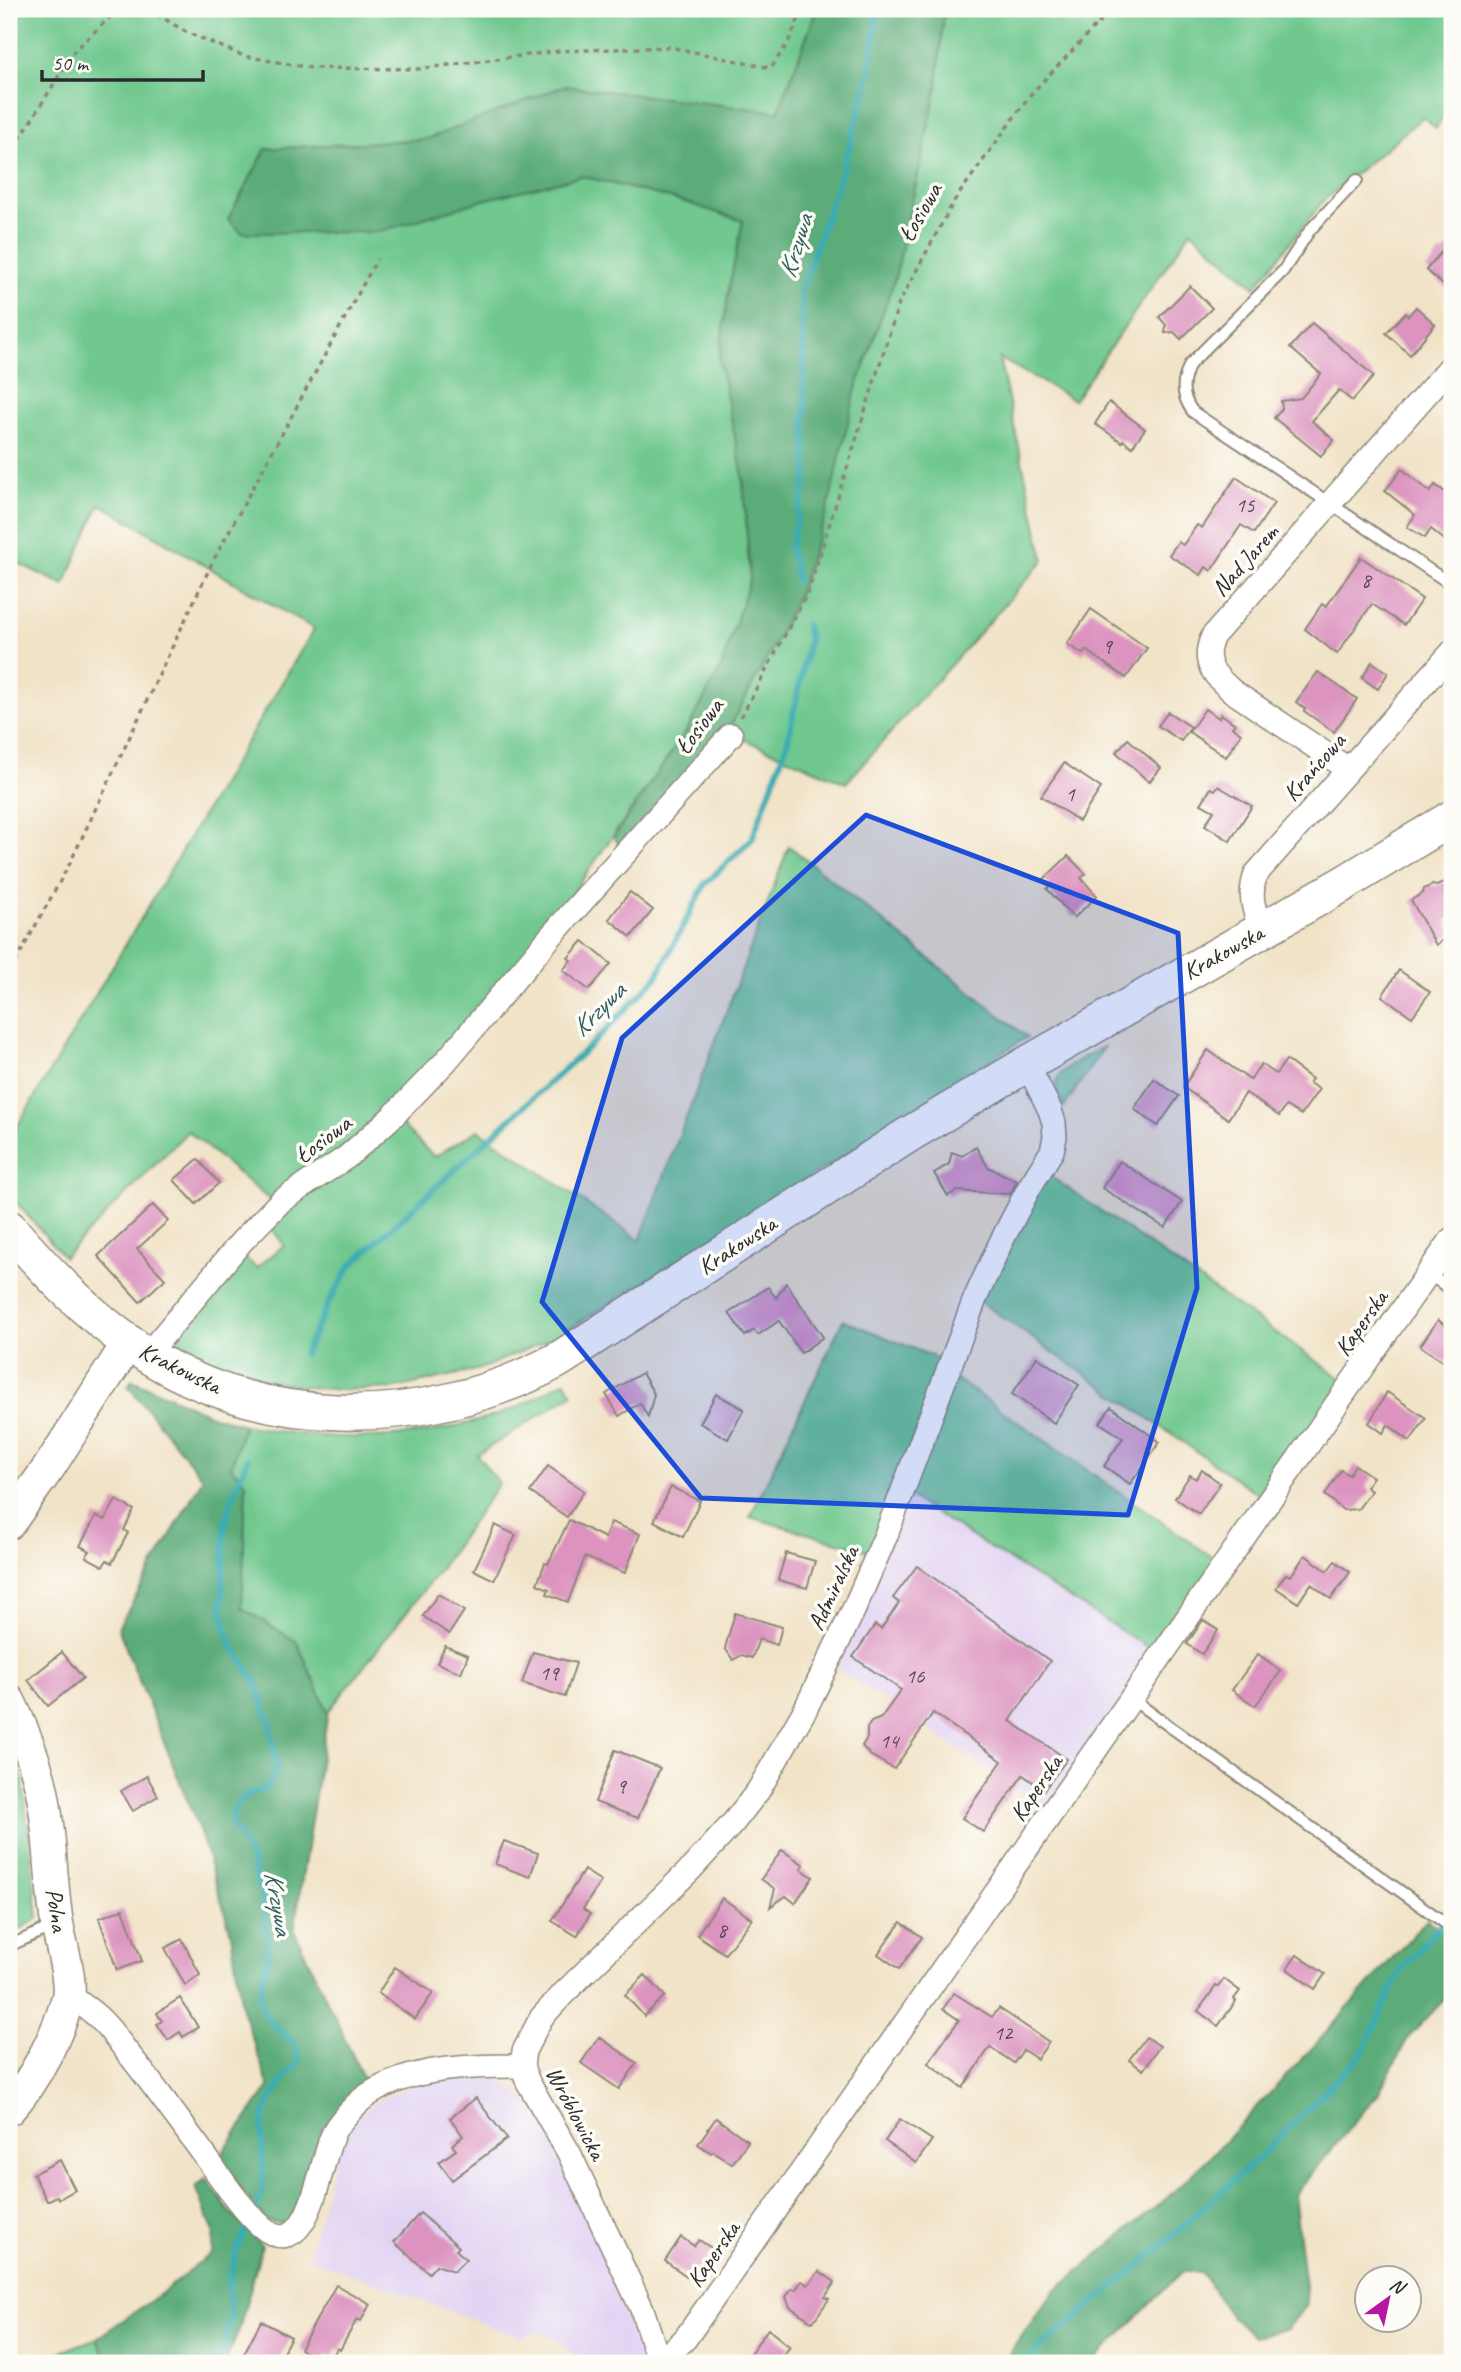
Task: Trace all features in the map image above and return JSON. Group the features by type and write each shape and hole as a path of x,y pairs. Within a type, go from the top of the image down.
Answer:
{"main road":[{"name":"Krakowska","path":"9,1228 46,1270 88,1311 138,1349 197,1381 237,1395 307,1410 382,1413 468,1398 533,1374 558,1360 908,1135 1452,818"}],"street":[{"name":"Nad Jarem","path":"1348,769 1232,691 1216,676 1209,662 1207,649 1213,636 1452,365"},
{"name":"Krańcowa","path":"1262,931 1251,898 1251,886 1256,874 1452,652"},
{"name":"Łosiowa","path":"138,1349 281,1202 347,1157 393,1116 446,1061 551,936 731,734"},
{"name":"Admiralska","path":"522,2066 529,2038 541,2018 691,1869 733,1823 758,1791 804,1710 873,1568 975,1299 1006,1231 1052,1151 1055,1137 1051,1110 1027,1065"},
{"name":"Kaperska","path":"659,2363 685,2339 917,2010 1130,1698 1452,1239"},
{"path":"9,1523 138,1349"},
{"name":"Polna","path":"9,1701 25,1734 42,1791 57,1924 65,1958 69,1995 36,2073 9,2109"},
{"name":"Wróblowicka","path":"69,1995 101,2019 237,2200 261,2226 278,2235 286,2236 295,2232 302,2224 315,2193 327,2146 335,2128 368,2095 400,2080 438,2071 484,2066 522,2066 528,2082 569,2153 642,2309 659,2363"}],"lane":[{"path":"1357,180 1310,230 1283,271 1190,364 1183,379 1183,391 1186,403 1194,412 1452,585"},
{"path":"1428,1274 1452,1290"},
{"path":"1130,1698 1452,1928"},
{"path":"9,1946 57,1924"}],"path":[{"path":"9,156 75,50 119,9"},
{"path":"148,9 188,33 244,56 311,68 418,69 559,51 670,47 771,68 788,43 803,9"},
{"name":"Łosiowa","path":"731,734 808,592 899,303 954,201 1030,95 1112,9"},
{"path":"9,970 70,863 213,561 377,260"}],"highlighted area":[{"path":"866,815 1178,933 1197,1288 1128,1515 701,1498 542,1302 622,1038"}],"shaded area":[{"path":"908,1496 1155,1652 1048,1809 836,1668"},
{"path":"455,2075 496,2079 528,2102 546,2129 636,2312 652,2363 583,2363 557,2340 542,2333 530,2333 521,2338 308,2258 341,2137 367,2108 384,2097 413,2085"}],"green space":[{"path":"9,9 817,9 778,112 564,86 427,139 266,149 229,218 487,199 582,176 682,201 743,221 729,288 750,579 721,668 687,730 545,933 388,1111 273,1203 188,1131 64,1257 9,1194 9,1140 314,629 100,504 64,585 9,559"},
{"path":"817,9 944,9 937,87 896,275 856,389 827,511 799,592 775,643 727,732 621,849 614,837 687,730 721,668 750,579 743,476 719,360 729,288 743,221 682,201 582,176 487,199 378,232 242,233 228,219 266,149 427,139 564,86 778,112"},
{"path":"944,9 1452,9 1452,103 1436,128 1423,117 1324,200 1255,287 1191,231 1074,400 999,358 1044,560 846,783 727,732 799,592 856,389 896,275 937,87"},
{"path":"789,846 1027,1037 975,1070 975,1073 558,1336 480,1369 396,1388 341,1390 296,1386 246,1375 187,1350 179,1341 181,1329 245,1258 257,1268 284,1245 269,1225 397,1120 434,1157 478,1130 640,1240"},
{"path":"1105,1046 1064,1107 1056,1085 1062,1072"},
{"path":"1046,1173 1345,1381 1264,1498 979,1301"},
{"path":"843,1320 942,1360 872,1552 750,1517"},
{"path":"952,1376 1218,1561 1155,1652 908,1496"},
{"path":"132,1380 211,1415 244,1425 231,1467 246,1483 242,1608 297,1642 328,1712 294,1930 367,2086 296,2216 285,2224 266,2221 217,2160 269,2087 242,2009 231,1933 200,1832 118,1628 203,1478 128,1386"},
{"path":"565,1381 573,1394 477,1455 499,1483 438,1572 328,1712 297,1642 242,1608 246,1483 231,1467 244,1425 346,1437 414,1434 447,1429 513,1409"},
{"path":"9,1734 23,1781 38,1919 9,1935"},
{"path":"1427,1919 1452,1937 1452,1991 1408,2038 1378,2094 1294,2195 1307,2304 1287,2329 1253,2336 1229,2314 1201,2272 1182,2272 1091,2363 1006,2363 1011,2351 1054,2291 1168,2197 1213,2154 1317,2043"},
{"path":"206,2178 228,2209 262,2246 239,2330 225,2363 107,2363 97,2338 158,2296 212,2253 214,2232 196,2187"},
{"path":"97,2338 107,2363 32,2363"}],"building":[{"path":"1452,243 1452,293 1426,270"},
{"path":"1190,286 1212,308 1181,339 1174,332 1165,333 1166,325 1159,317"},
{"path":"1416,307 1435,324 1410,355 1386,333 1405,313 1408,316"},
{"path":"1312,323 1374,376 1352,401 1339,390 1312,421 1334,440 1321,456 1274,418 1282,409 1281,401 1301,398 1321,374 1290,348"},
{"path":"1109,402 1145,429 1132,447 1095,424"},
{"path":"1402,469 1430,492 1435,485 1452,497 1447,506 1452,510 1452,546 1431,529 1425,538 1407,527 1415,515 1385,491"},
{"path":"1236,477 1274,503 1254,533 1241,525 1211,571 1206,567 1201,575 1169,555 1178,542 1183,545 1197,525 1202,528"},
{"path":"1361,557 1422,599 1404,625 1372,604 1337,654 1305,629 1322,604 1326,607"},
{"path":"1091,609 1147,648 1126,678 1086,650 1083,654 1067,644"},
{"path":"1372,662 1388,673 1378,689 1362,678"},
{"path":"1318,672 1357,699 1334,732 1304,711 1296,702"},
{"path":"1205,709 1219,718 1221,714 1235,724 1232,727 1241,733 1226,757 1189,732"},
{"path":"1168,712 1191,727 1181,741 1158,726"},
{"path":"1128,739 1161,768 1149,782 1116,752"},
{"path":"1064,763 1101,788 1079,821 1041,796"},
{"path":"1218,786 1252,806 1230,841 1205,825 1214,811 1201,804 1211,788 1215,790"},
{"path":"1068,856 1086,874 1081,878 1097,896 1074,918 1047,889 1050,886 1044,879"},
{"path":"1452,878 1452,917 1446,921 1452,934 1436,945 1411,900 1423,893 1424,889"},
{"path":"630,892 653,910 631,937 609,919"},
{"path":"583,941 611,964 589,990 563,970 571,960 568,958"},
{"path":"1399,970 1430,992 1412,1017 1382,996"},
{"path":"1208,1050 1250,1080 1261,1064 1276,1074 1286,1060 1312,1079 1309,1083 1319,1089 1301,1115 1286,1106 1279,1116 1246,1093 1228,1119 1183,1087"},
{"path":"1154,1079 1179,1096 1158,1126 1134,1109"},
{"path":"976,1147 988,1167 1017,1181 1010,1194 956,1191 948,1196 934,1173 949,1164 952,1152 962,1156"},
{"path":"198,1159 219,1183 196,1204 174,1180"},
{"path":"1120,1161 1182,1202 1165,1228 1102,1188"},
{"path":"153,1205 168,1221 137,1249 165,1279 140,1302 98,1256"},
{"path":"786,1283 823,1337 801,1353 779,1321 758,1335 754,1330 745,1336 729,1313 768,1287 776,1298"},
{"path":"1438,1320 1452,1330 1452,1354 1446,1363 1420,1346"},
{"path":"1037,1357 1079,1385 1054,1423 1012,1394"},
{"path":"642,1373 654,1394 648,1417 640,1403 619,1416 606,1394"},
{"path":"1387,1392 1426,1418 1410,1441 1388,1425 1383,1433 1369,1423"},
{"path":"716,1394 744,1409 728,1439 700,1423"},
{"path":"1111,1407 1160,1442 1130,1484 1104,1466 1123,1438 1100,1423"},
{"path":"1355,1465 1373,1477 1366,1487 1371,1491 1358,1509 1343,1510 1325,1495 1341,1470 1349,1475"},
{"path":"548,1466 584,1491 567,1517 530,1492"},
{"path":"1202,1470 1220,1483 1199,1514 1175,1498 1190,1475 1196,1479"},
{"path":"671,1487 700,1501 683,1537 654,1521"},
{"path":"116,1500 134,1510 124,1530 128,1533 112,1563 107,1560 103,1566 86,1557 90,1551 80,1546 96,1516 105,1520"},
{"path":"569,1520 605,1538 611,1522 640,1534 625,1573 585,1557 568,1602 547,1594 549,1589 537,1584 545,1563 548,1564"},
{"path":"495,1525 516,1535 494,1580 474,1570"},
{"path":"786,1553 815,1561 807,1588 778,1580"},
{"path":"1305,1555 1327,1571 1335,1561 1350,1572 1331,1599 1311,1584 1298,1603 1276,1588 1286,1574 1291,1576"},
{"path":"917,1566 1050,1661 1010,1721 1067,1759 1044,1790 1023,1775 983,1832 962,1818 1002,1761 933,1713 894,1769 870,1755 862,1746 871,1722 881,1718 901,1690 853,1657 875,1625 881,1629 899,1603 893,1598"},
{"path":"438,1594 464,1611 449,1634 423,1616"},
{"path":"735,1613 782,1627 777,1645 759,1639 752,1658 742,1655 733,1660 725,1648"},
{"path":"1203,1620 1218,1630 1202,1654 1187,1644"},
{"path":"445,1646 468,1655 461,1673 437,1663"},
{"path":"62,1652 83,1678 48,1706 28,1680"},
{"path":"533,1652 576,1663 565,1697 522,1683"},
{"path":"1258,1654 1281,1671 1255,1706 1232,1690"},
{"path":"615,1750 660,1768 638,1818 595,1802"},
{"path":"147,1776 158,1796 133,1811 121,1791"},
{"path":"504,1841 538,1853 530,1877 495,1864"},
{"path":"782,1850 804,1865 801,1869 813,1877 795,1903 786,1896 770,1907 775,1889 761,1879"},
{"path":"584,1870 601,1881 583,1909 590,1914 577,1936 552,1921"},
{"path":"722,1898 752,1919 725,1954 697,1935"},
{"path":"123,1909 142,1961 117,1970 99,1918"},
{"path":"901,1922 922,1937 899,1969 878,1954"},
{"path":"182,1939 200,1975 185,1985 165,1948"},
{"path":"1297,1955 1325,1974 1315,1989 1287,1969"},
{"path":"395,1967 433,1993 415,2019 378,1993"},
{"path":"645,1975 665,1996 644,2016 625,1995"},
{"path":"1224,1979 1240,1991 1218,2026 1198,2011"},
{"path":"954,1993 992,2017 999,2008 1049,2042 1037,2059 1023,2050 1014,2063 990,2047 963,2088 928,2063 959,2020 943,2009"},
{"path":"180,1998 198,2027 183,2037 180,2032 168,2040 157,2024 162,2021 157,2013"},
{"path":"599,2037 637,2063 619,2089 581,2063"},
{"path":"1146,2037 1160,2046 1143,2070 1129,2060"},
{"path":"476,2098 507,2139 452,2180 439,2162 456,2150 452,2145 463,2136 450,2118"},
{"path":"716,2118 748,2141 732,2164 698,2144"},
{"path":"900,2119 932,2140 916,2163 885,2141"},
{"path":"60,2160 75,2190 59,2199 57,2196 47,2201 33,2174"},
{"path":"420,2213 459,2247 456,2250 466,2259 454,2271 436,2265 429,2273 394,2242"},
{"path":"681,2237 694,2246 699,2240 713,2249 691,2279 665,2261"},
{"path":"819,2271 835,2282 825,2297 829,2299 813,2322 790,2307 786,2297 791,2289 796,2289 802,2281 808,2285"},
{"path":"336,2285 370,2304 361,2321 357,2319 340,2350 337,2348 332,2358 326,2355 322,2362 300,2349"},
{"path":"261,2321 291,2337 277,2363 239,2363"},
{"path":"768,2329 790,2347 777,2363 743,2363"}],"waterway":[{"name":"Krzywa","path":"797,582 790,548 807,478 801,290 843,169 868,81 878,9"},
{"name":"Krzywa","path":"304,1354 328,1304 351,1265 594,1042 656,978 705,884 752,839 787,744 809,639 806,625"},
{"name":"Krzywa","path":"248,1459 235,1489 225,1525 222,1610 230,1642 256,1682 270,1723 277,1769 266,1789 253,1792 244,1798 230,1819 252,1862 265,1919 268,1953 260,2001 268,2019 293,2044 299,2062 269,2102 263,2121 263,2181 255,2211"},
{"path":"1029,2363 1034,2353 1156,2251 1263,2154 1362,2054 1400,1972 1452,1911"},
{"name":"Krzywa","path":"217,2363 224,2347 231,2314 228,2287 237,2249 250,2221"}]}
